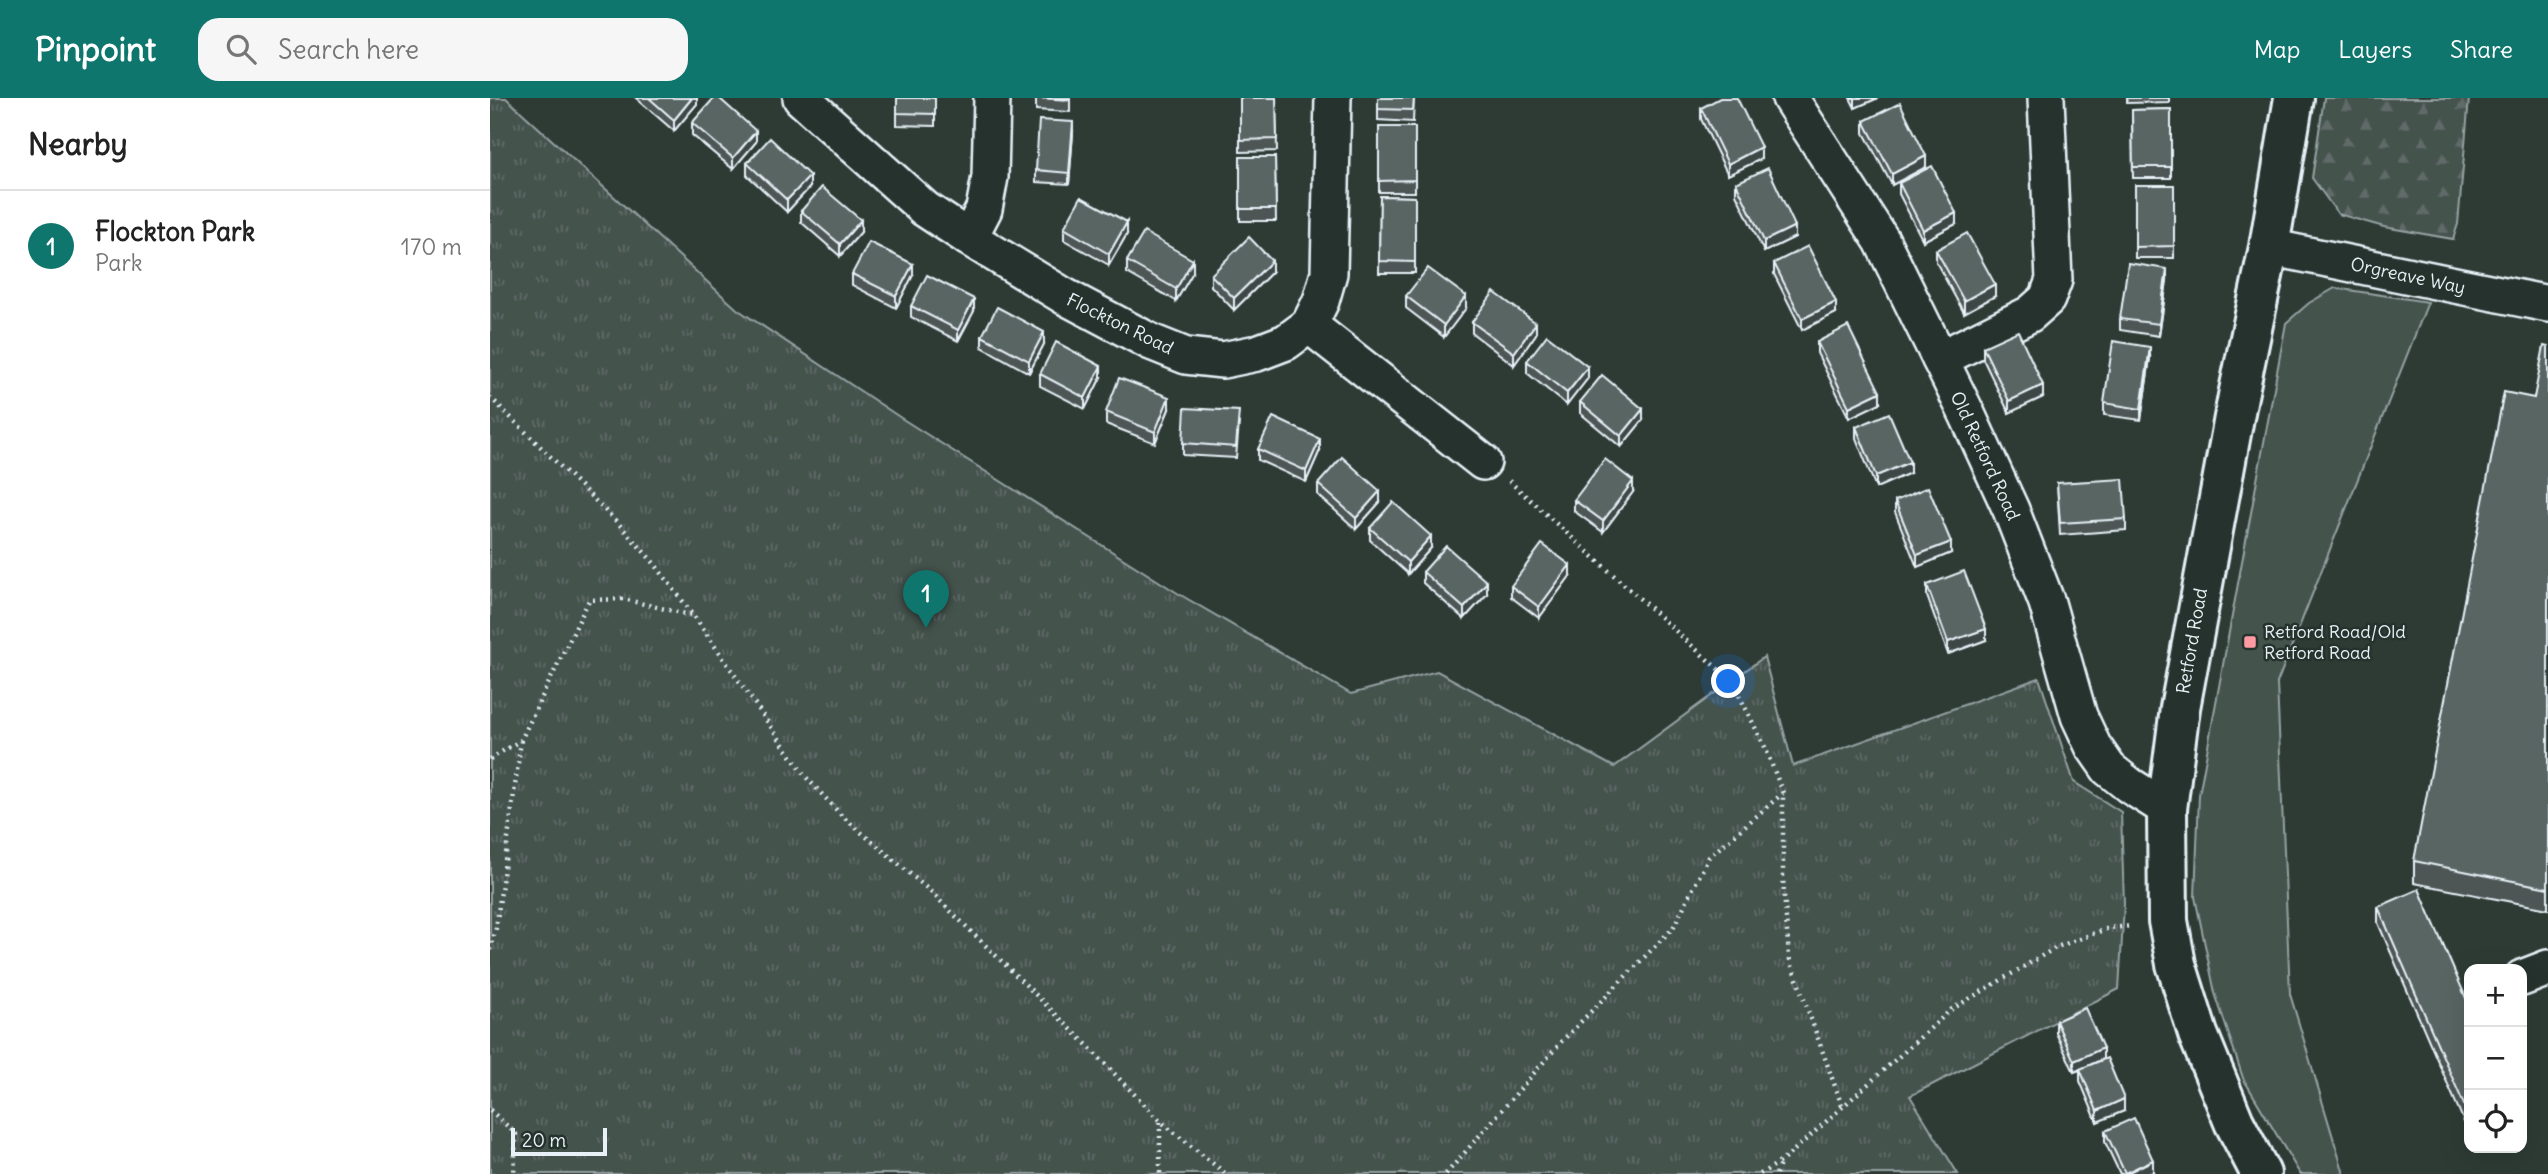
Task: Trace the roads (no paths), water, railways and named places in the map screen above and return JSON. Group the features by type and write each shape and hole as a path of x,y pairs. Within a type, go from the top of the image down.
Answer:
{"main road":[{"name":"Retford Road","path":"2261,1174 2234,1122 2198,1034 2176,964 2168,921 2167,809 2182,695 2269,247 2294,98"}],"street":[{"name":"Flockton Road","path":"801,98 925,209 1064,296 1151,342 1185,356 1223,360 1257,353 1286,342 1309,325"},
{"path":"969,238 984,209 990,177 992,98"},
{"path":"1333,98 1329,273 1321,301 1309,325 1483,462"},
{"name":"Old Retford Road","path":"1790,98 1882,241 2011,510 2047,603 2079,716 2093,746 2109,769 2167,809"},
{"path":"1940,359 2030,314 2047,299 2054,281 2046,98"},
{"name":"Orgreave Way","path":"2269,247 2548,304"},
{"path":"2527,976 2548,968"}],"place":[{"name":"Flockton Park","path":"926,628"},
{"name":"Retford Road/Old Retford Road","path":"2250,642"}]}
